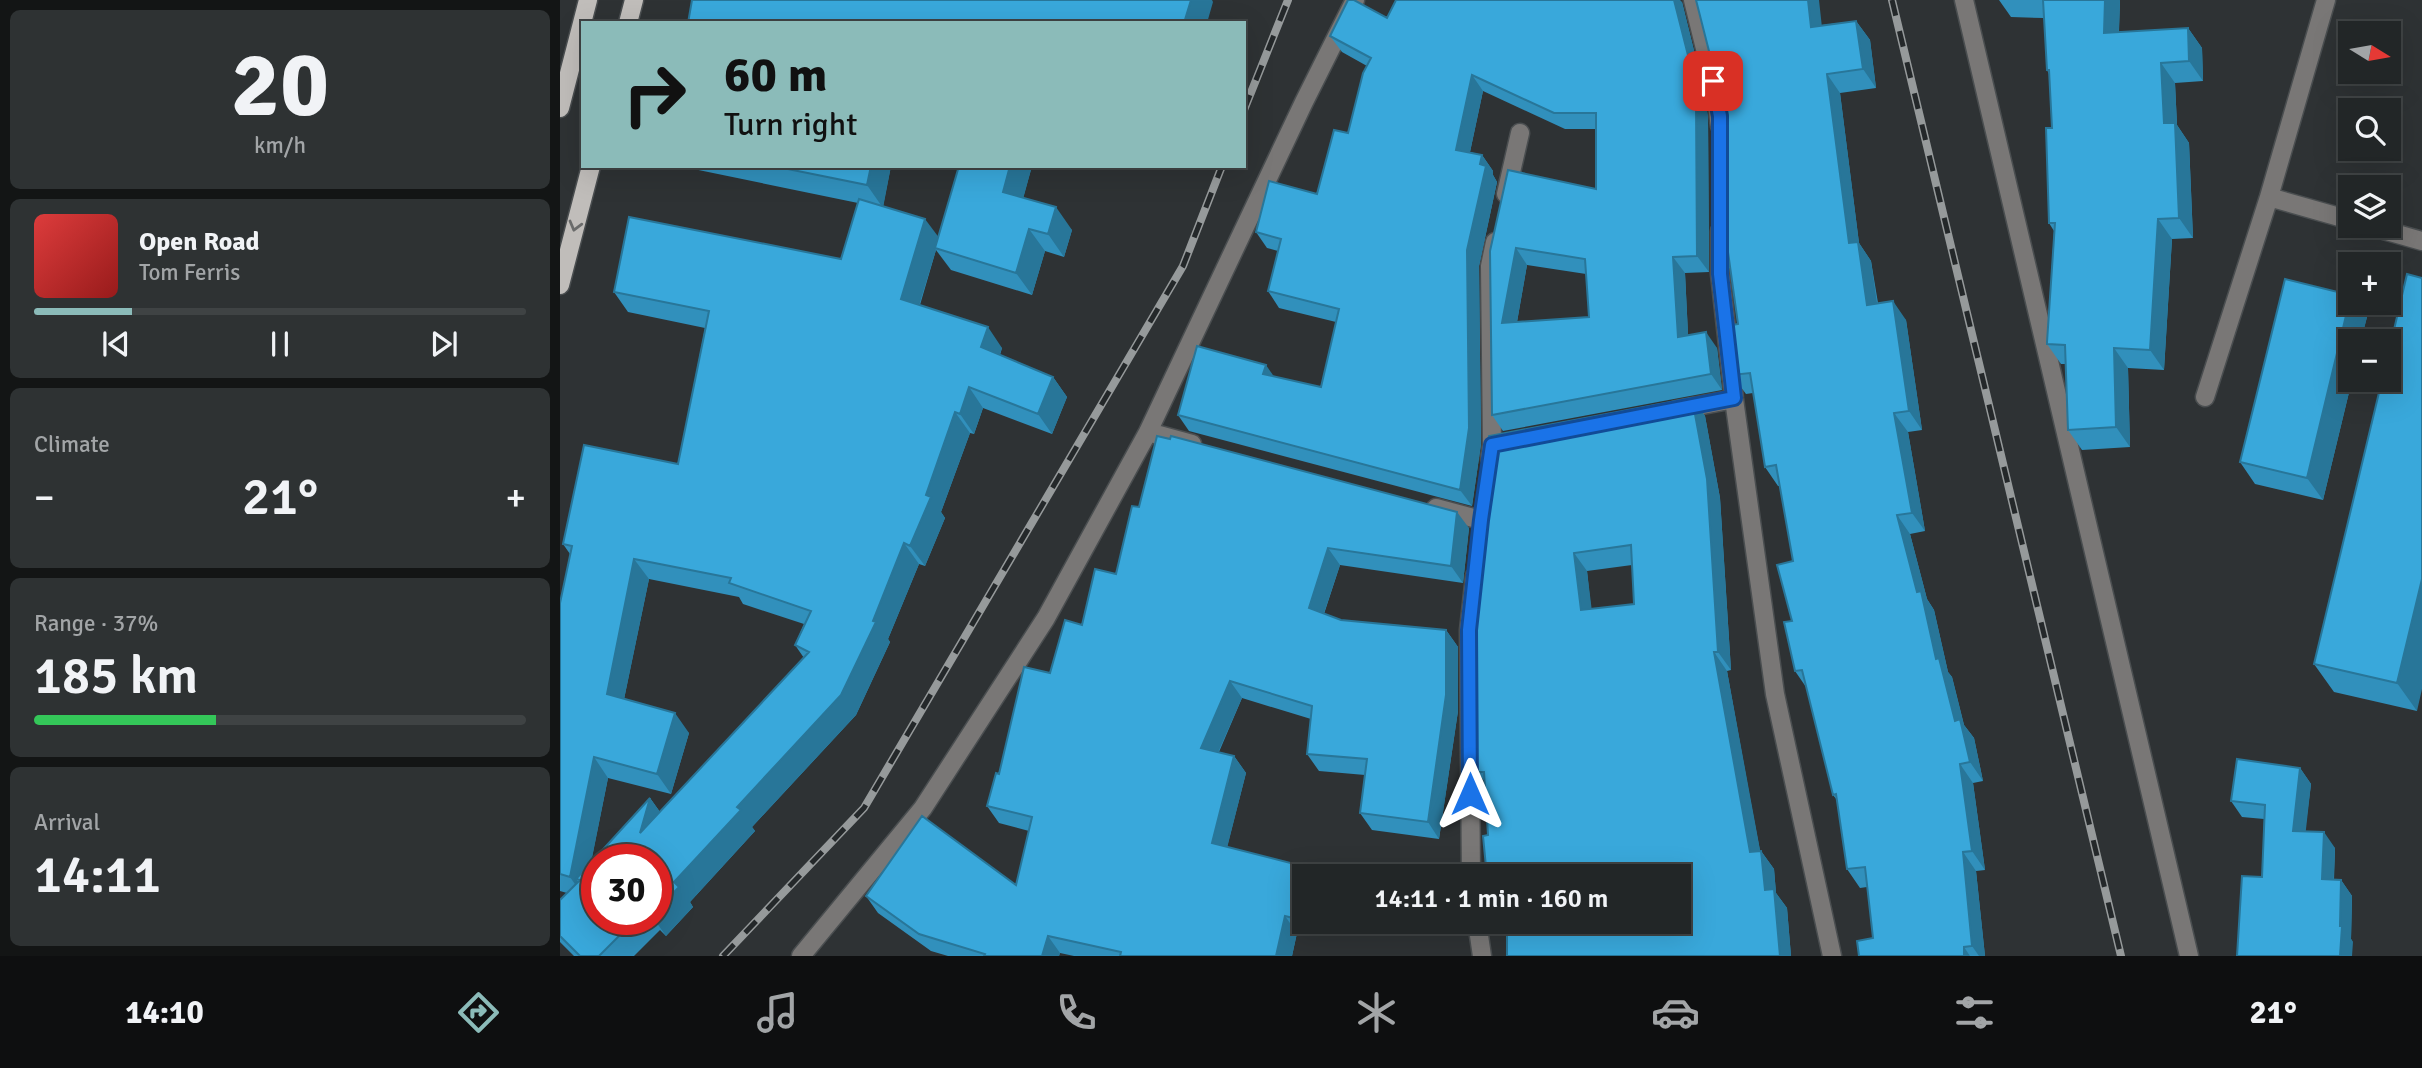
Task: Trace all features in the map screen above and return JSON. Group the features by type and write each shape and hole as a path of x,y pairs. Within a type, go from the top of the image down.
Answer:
{"main road":[{"path":"583,21 588,0"},
{"path":"629,21 634,0"},
{"path":"560,108 581,27"},
{"path":"560,285 590,168"}],"street":[{"path":"801,956 923,808 1046,618 1148,432 1355,0"},
{"path":"1693,0 1720,116 1720,143"},
{"path":"1964,0 2189,956"},
{"path":"2205,397 2269,197 2326,0"},
{"path":"1489,470 1499,444 1490,266 1520,133"},
{"path":"2269,197 2338,217"},
{"path":"1720,208 1720,274 1734,398 1775,694 1832,956"},
{"path":"2401,235 2422,241"},
{"path":"1654,414 1734,398"},
{"path":"1148,432 1214,450"},
{"path":"1414,502 1481,520"},
{"path":"1471,864 1469,630 1476,561"},
{"path":"1479,934 1482,956"}],"building":[{"path":"692,0 1191,0 1185,21 688,21"},
{"path":"1348,0 1354,0 1387,18 1396,0 1674,0 1691,67 1696,101 1697,256 1673,257 1678,337 1706,332 1711,374 1492,415 1490,251 1508,170 1596,189 1596,113 1554,113 1472,75 1456,150 1482,155 1480,164 1486,166 1467,250 1469,428 1460,490 1178,415 1197,346 1266,365 1263,374 1321,387 1339,309 1268,291 1281,239 1256,232 1269,181 1317,194 1334,130 1348,133 1363,73 1371,58 1330,36","holes":["1516,248 1585,259 1589,317 1502,323"]},
{"path":"1696,0 1808,0 1811,27 1856,21 1863,69 1827,74 1849,243 1858,242 1867,305 1893,301 1909,411 1894,413 1912,513 1897,515 1917,592 1921,591 1936,659 1939,658 1955,721 1960,719 1970,762 1960,764 1972,851 1963,852 1972,946 1964,947 1964,956 1859,956 1857,941 1873,938 1865,867 1847,869 1836,794 1833,795 1802,670 1795,671 1784,622 1792,621 1777,565 1793,561 1776,465 1765,467 1750,373 1732,375 1727,326 1738,324 1728,252 1718,253 1717,95"},
{"path":"2043,0 2105,0 2104,33 2188,28 2189,61 2161,63 2164,123 2175,123 2179,218 2158,219 2150,350 2114,348 2116,427 2068,430 2065,345 2047,344 2055,223 2049,223 2046,128 2052,128"},
{"path":"783,168 871,168 867,185"},
{"path":"958,168 1009,168 1003,192 1056,207 1048,234 1029,229 1016,273 935,248"},
{"path":"859,199 925,219 901,299 988,327 981,347 1053,377 1038,414 969,387 960,414 955,412 926,495 931,497 910,546 904,543 873,621 876,622 841,695 737,807 741,810 674,882 679,887 672,894 672,844 608,844 650,798 640,833 809,652 795,645 811,611 729,583 731,578 634,559 607,694 675,713 657,774 594,757 570,877 560,874 560,603 572,546 563,544 584,445 678,464 709,311 614,292 629,217 841,259"},
{"path":"2407,274 2422,278 2422,579 2397,683 2314,664 2379,392 2401,392 2401,329 2394,329 2397,315 2401,315 2401,300"},
{"path":"2285,279 2338,292 2338,315 2346,315 2343,329 2338,329 2338,349 2307,478 2240,462"},
{"path":"1692,398 1707,479 1718,652 1714,652 1750,852 1761,851 1765,890 1774,889 1780,956 1507,956 1507,934 1691,934 1691,864 1486,864 1483,836 1488,835 1484,772 1477,772 1468,678 1468,630 1476,631 1470,584 1489,436","holes":["1631,545 1634,604 1581,610 1574,553"]},
{"path":"1157,436 1170,439 1171,436 1457,512 1451,566 1328,548 1309,608 1341,620 1446,630 1446,695 1428,822 1360,813 1367,759 1307,754 1312,706 1230,681 1201,748 1234,756 1212,843 1294,864 1292,864 1292,918 1285,916 1276,956 1120,956 1121,952 1048,936 1042,956 984,956 985,954 919,934 866,896 922,816 1016,885 1032,817 987,806 996,773 999,774 1024,667 1050,673 1065,620 1082,625 1095,569 1116,574 1132,506 1139,507"},
{"path":"2237,759 2300,768 2293,831 2324,832 2322,879 2341,880 2340,956 2237,956 2242,876 2262,877 2265,805 2231,801"},
{"path":"581,874 581,935 620,935 599,956 580,956 560,936 560,900 580,880 576,879"}],"railway":[{"path":"1246,105 1288,0"},
{"path":"1892,0 2121,956"},
{"path":"723,956 864,808 1183,266 1221,168"}],"route":[{"path":"1470,794 1469,630 1492,445 1734,398 1720,274 1720,116 1713,81"}]}
